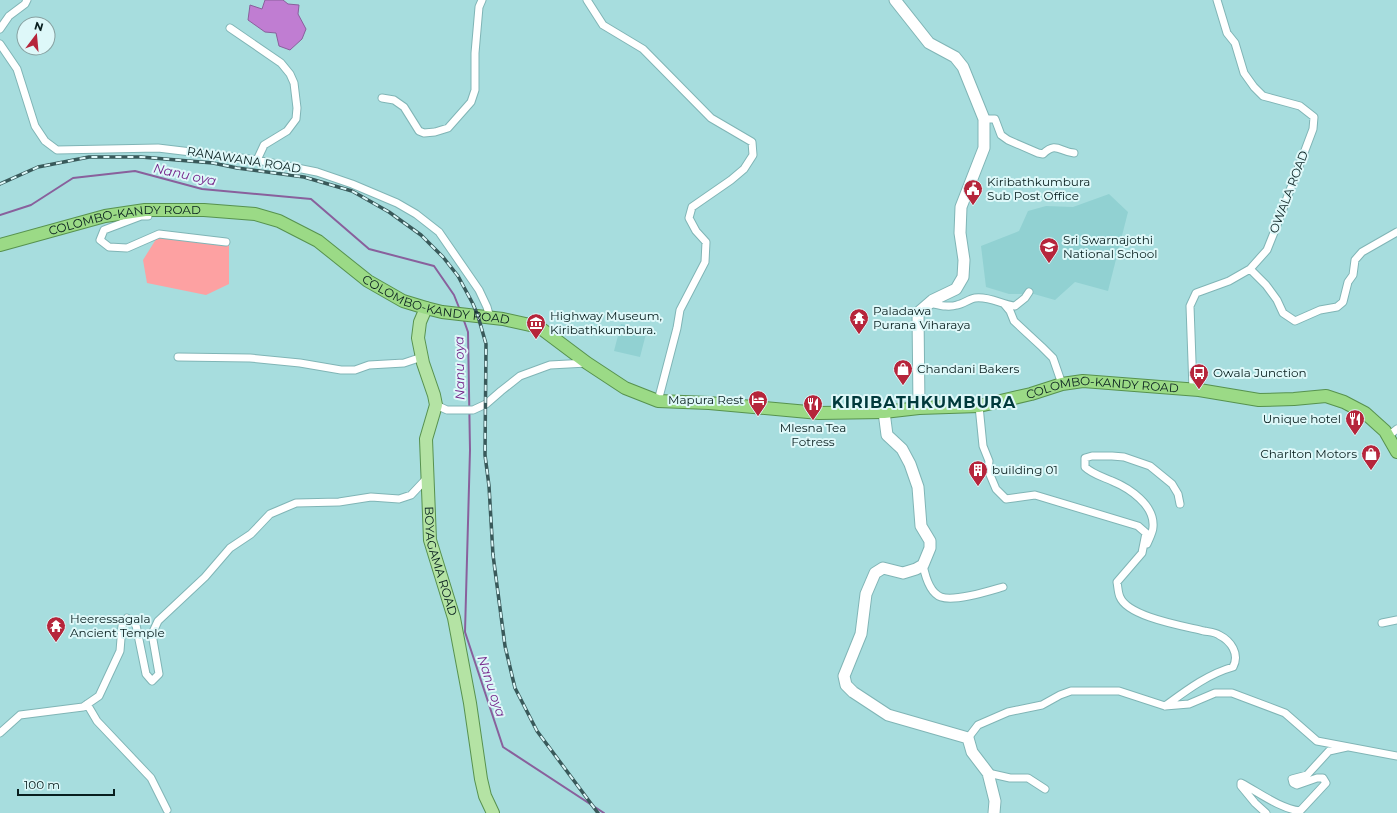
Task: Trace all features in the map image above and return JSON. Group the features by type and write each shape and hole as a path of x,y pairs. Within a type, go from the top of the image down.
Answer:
{"highway":[{"name":"COLOMBO-KANDY ROAD","path":"0,245 105,216 145,210 225,211 255,214 279,221 318,241 368,281 403,301 442,312 514,321 539,327 587,363 625,388 658,401 709,403 819,413 884,412 919,408 979,406 1031,394 1062,384 1084,381 1193,389 1259,400 1326,396 1344,402 1365,413 1385,431 1392,432 1397,452"}],"main road":[{"path":"895,0 929,43 955,57 963,67 984,119 984,148 962,207 960,233 964,260 963,276 956,289 934,300 918,313 919,408"},
{"path":"426,308 418,327 418,338 436,405"},
{"name":"BOYAGAMA ROAD","path":"436,405 426,439 430,540 454,618 470,704 481,779 485,796 493,813"},
{"path":"884,412 887,435 902,449 910,464 918,487 921,526 930,541 930,548 923,565 916,569 903,573 883,568 875,573 866,594 861,634 844,676 846,685 853,692 888,715 968,738 972,752 988,773 995,801 994,813"}],"street":[{"path":"0,29 9,16 25,4 27,0"},
{"path":"382,98 394,100 404,107 419,131 424,133 435,132 448,128 471,102 475,90 475,53 479,7 482,0"},
{"path":"587,0 602,25 643,49 711,118 752,142 753,155 744,169 692,208 689,218 696,231 706,242 704,262 680,310 677,328 658,401"},
{"name":"OWALA ROAD","path":"1193,389 1190,306 1196,293 1229,281 1250,269 1266,250 1313,129 1314,117 1300,106 1264,96 1254,87 1244,73 1235,44 1227,33 1216,0"},
{"path":"230,28 281,63 290,74 294,83 297,108 296,119 287,130 264,145 257,160"},
{"name":"RANAWANA ROAD","path":"0,44 17,69 35,126 45,141 57,150 158,148 257,160 317,172 345,181 397,203 416,214 439,232 479,290 488,306 490,318"},
{"path":"984,119 995,119 1001,135 1008,140 1038,153 1042,154 1048,148 1055,147 1068,153 1074,153"},
{"path":"188,210 141,216 104,230 100,240 109,247 127,248 159,234 226,242"},
{"path":"1250,269 1266,285 1277,300 1283,314 1295,321 1320,310 1337,307 1343,302 1348,282 1353,275 1355,260 1362,252 1397,232"},
{"path":"1007,308 1015,306 1025,298 1029,292"},
{"path":"934,300 942,306 957,306 975,298 991,299 1007,308 1014,321 1053,358 1062,384"},
{"path":"178,357 250,358 300,363 341,370 355,370 369,365 404,363 422,357"},
{"path":"436,405 447,410 473,410 486,404 520,376 550,365 587,363"},
{"path":"979,406 983,446 989,461 988,470 996,489 1006,499 1036,495 1138,526 1146,533 1142,553"},
{"path":"1166,706 1191,687 1220,671 1234,667 1236,662 1236,653 1231,644 1218,634 1146,616 1131,610 1120,598 1117,582 1142,553 1147,544 1153,526 1150,510 1137,496 1124,486 1089,472 1085,467 1085,458 1092,456 1124,457 1150,466 1172,484 1178,494 1180,504"},
{"path":"0,733 20,715 83,707 98,696 108,679 120,651 122,626 127,618 136,626 146,674 152,681 159,674 152,634 158,621 205,577 230,548 251,534 270,514 296,503 338,502 370,497 399,499 411,495 427,478"},
{"path":"923,565 934,591 941,597 976,595 1003,587"},
{"path":"1382,623 1397,620"},
{"path":"968,738 978,725 1008,712 1042,704 1071,691 1119,691 1166,706 1189,704 1216,693 1232,693 1285,713 1317,741 1351,746 1397,756"},
{"path":"87,704 97,721 151,778 167,810"},
{"path":"1266,813 1255,803 1241,786 1241,783 1281,805 1292,810 1300,811 1326,783 1323,778 1317,778 1297,785 1292,782 1292,779 1308,775 1329,751 1351,746"},
{"path":"988,773 1010,778 1028,778 1045,789"}],"shaded area":[{"path":"265,0 283,0 288,4 299,5 298,14 306,29 302,39 290,50 279,46 276,33 265,32 248,20 250,5 262,9"},
{"name":"Sri Swarnajothi National School","path":"1109,194 1128,212 1108,291 1075,282 1055,300 1034,294 1009,294 986,287 981,246 1019,231 1028,211 1046,206 1073,207"},
{"path":"158,236 229,245 229,284 206,295 147,283 143,260"},
{"path":"621,324 647,330 640,357 614,351"}],"waterway":[{"name":"Nanu oya","path":"0,215 31,205 73,178 135,171 202,189 311,199 369,249 434,266 454,295 460,310"},
{"name":"Nanu oya","path":"463,318 468,332 470,450 465,632 503,747 604,813"}],"railway":[{"path":"0,184 38,167 89,157 141,157 213,163 237,168 304,177 352,191 389,212 421,235 443,257 458,276 473,304 486,344 485,455 489,486 493,555 505,646 515,688 537,731 598,813"}],"place":[{"name":"Kiribathkumbura Sub Post Office","path":"973,206"},
{"name":"Sri Swarnajothi National School","path":"1049,264"},
{"name":"Paladawa Purana Viharaya","path":"859,335"},
{"name":"Highway Museum, Kiribathkumbura.","path":"536,340"},
{"name":"Chandani Bakers","path":"903,386"},
{"name":"Owala Junction","path":"1199,390"},
{"name":"Mapura Rest","path":"758,417"},
{"name":"Mlesna Tea Fotress","path":"813,421"},
{"name":"Unique hotel","path":"1355,436"},
{"name":"Charlton Motors","path":"1371,471"},
{"name":"building 01","path":"978,487"},
{"name":"Heeressagala Ancient Temple","path":"56,643"}],"district":[{"name":"KIRIBATHKUMBURA","path":"924,402"}]}
